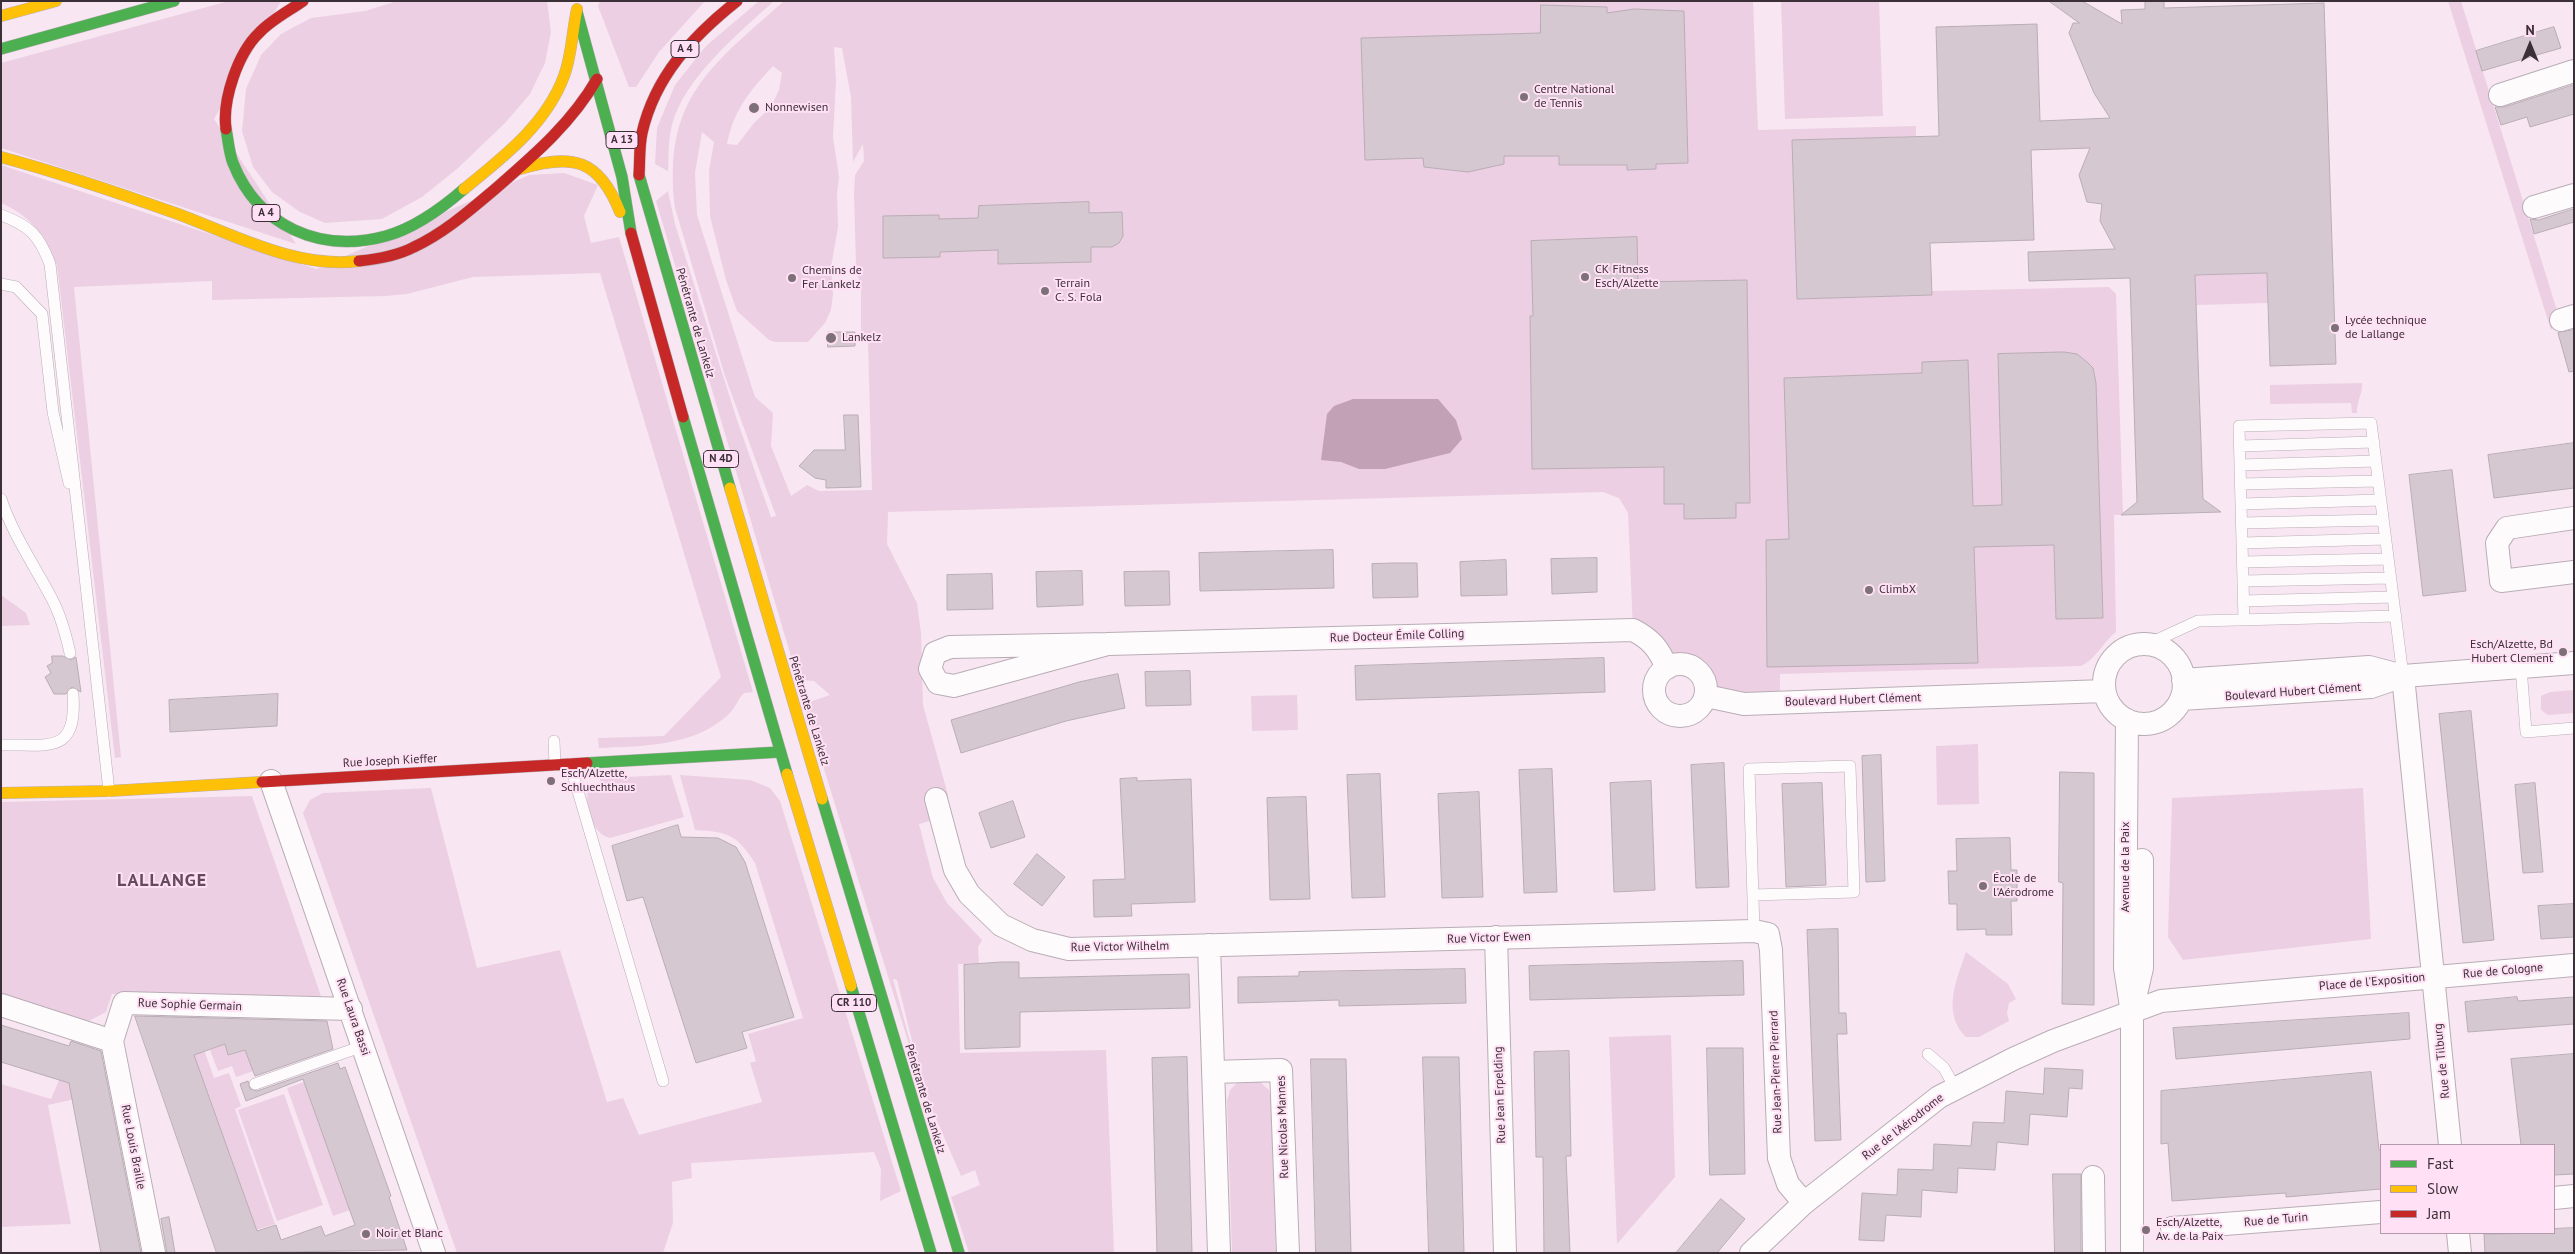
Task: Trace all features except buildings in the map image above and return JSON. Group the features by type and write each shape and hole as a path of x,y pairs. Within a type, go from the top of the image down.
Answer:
{"main road":[{"path":"1,16 56,1"},
{"path":"1,49 174,1"},
{"name":"A 4","path":"303,1 273,19 244,49 227,89 224,132 234,170 252,198 267,213 303,235 342,243 385,236 411,226 463,191 534,127 557,93 564,75 575,5"},
{"name":"A 4","path":"639,176 644,122 652,98 663,77 680,54 702,30 736,1"},
{"name":"A 13","path":"575,5 597,79 622,177 631,233"},
{"name":"A 4","path":"1,157 44,168 113,191 277,250 340,262 382,258 423,242 453,224 520,169 558,132 584,100 597,79"},
{"name":"A 13","path":"604,106 639,176"},
{"name":"A 4","path":"520,169 542,161 557,160 574,163 597,174 606,182 631,233"},
{"name":"Pénétrante de Lankelz","path":"639,176 805,744 957,1252"},
{"name":"N 4D","path":"631,233 652,316 780,752"},
{"name":"Rue Joseph Kieffer","path":"1,793 109,790 780,752 805,744"},
{"name":"CR 110","path":"780,752 931,1253"},
{"path":"822,848 842,906 858,922"}],"street":[{"path":"2500,95 2574,71"},
{"path":"2534,206 2574,195"},
{"path":"2574,518 2506,528 2497,543 2501,581 2574,572"},
{"name":"Rue Docteur Émile Colling","path":"1108,644 954,686 938,683 930,668 935,653 950,647 1633,630 1648,637 1660,652 1667,668"},
{"path":"2148,644 2168,652 2176,660 2182,690 2165,719 2135,722 2117,713 2109,703 2104,691 2106,673 2114,657 2124,649 2135,645 2148,644"},
{"name":"Boulevard Hubert Clément","path":"2182,690 2369,666 2403,676 2574,663"},
{"path":"1684,664 1692,667 1704,679 1706,696 1697,710 1690,715 1673,715 1659,706 1654,689 1660,673 1667,668 1684,664"},
{"name":"Place de l'Exposition","path":"2132,1013 2161,1001 2433,977 2403,676"},
{"name":"Boulevard Hubert Clément","path":"1706,696 1744,704 2104,691"},
{"name":"Avenue de la Paix","path":"2132,1253 2132,1013 2125,968 2135,722"},
{"name":"Rue Laura Bassi","path":"271,781 434,1253"},
{"name":"Rue Victor Wilhelm","path":"936,799 955,870 969,894 1001,925 1032,940 1069,949 1209,945"},
{"name":"Rue Victor Ewen","path":"1209,945 1761,932"},
{"name":"Rue Jean-Pierre Pierrard","path":"1761,932 1771,950 1778,1158 1788,1184 1804,1203"},
{"name":"Rue Jean Erpelding","path":"1496,938 1505,1253"},
{"path":"1209,945 1219,1253"},
{"name":"Rue de Cologne","path":"2433,977 2574,965"},
{"name":"Rue de Tilburg","path":"2433,977 2450,1144"},
{"name":"Rue Sophie Germain","path":"112,1040 124,1003 350,1009"},
{"path":"1,1005 112,1040"},
{"name":"Rue de l'Aérodrome","path":"1751,1253 1804,1203 1939,1098 1955,1088 2053,1042 2132,1013"},
{"name":"Rue Louis Braille","path":"112,1040 154,1253"},
{"name":"Rue Nicolas Mannes","path":"1213,1072 1281,1070 1288,1253"},
{"path":"2093,1177 2094,1253"},
{"path":"2555,1198 2574,1196"},
{"name":"Rue de Turin","path":"2172,1228 2380,1212"},
{"path":"2458,1234 2460,1253"}],"lane":[{"path":"1,214 30,228 42,246 50,264 109,790"},
{"path":"1,284 16,287 42,314"},
{"path":"54,299 43,306 42,314 53,412 82,548"},
{"path":"2244,620 2239,426 2371,423 2403,676"},
{"path":"2240,446 2374,442"},
{"path":"2240,465 2376,461"},
{"path":"2240,484 2378,481"},
{"path":"1,499 24,552 52,600 65,632 70,654"},
{"path":"2241,504 2381,500"},
{"path":"2241,523 2383,520"},
{"path":"2242,542 2386,539"},
{"path":"2242,562 2388,559"},
{"path":"2243,582 2391,578"},
{"path":"2243,601 2393,597"},
{"path":"2148,644 2198,621 2396,616"},
{"path":"2521,667 2526,732 2574,728"},
{"path":"1,745 54,744 65,739 72,728 74,716 72,694"},
{"path":"554,741 555,765"},
{"path":"570,764 663,1081"},
{"path":"1753,895 1854,892 1850,766 1749,769 1753,895 1761,932"},
{"path":"255,1084 363,1046"},
{"path":"1928,1054 1944,1068 1955,1088"}],"shaded area":[{"path":"229,1 281,1 214,119 296,244 1,148 1,63"},
{"path":"397,1 547,1 551,32 545,63 530,94 505,123 457,169 422,197 382,219 325,223 300,212 272,192 253,167 242,131 246,89 261,55 281,34 311,18 365,11"},
{"path":"600,1 705,1 659,52 636,87 629,87 598,6"},
{"path":"759,1 774,1 714,57 688,90 678,107 672,125 669,142 668,171 655,164 657,128 675,85 706,46"},
{"path":"784,1 1753,1 1758,130 1916,126 1916,136 1792,141 1797,299 1932,295 1932,291 2109,287 2116,294 2123,515 2114,515 2116,632 2091,659 2081,666 1780,674 1780,702 1706,687 1699,673 1691,667 1675,665 1633,630 1628,513 1619,498 1603,492 888,512 887,544 917,603 921,633 923,705 948,795 941,818 919,824 933,878 947,903 982,940 978,947 979,964 958,964 960,1053 1106,1050 1114,1253 969,1253 951,1197 980,1185 975,1170 961,1176 925,1093 897,980 893,979 924,1093 804,704 830,695 814,681 798,680 656,201 668,191 675,224 737,420 771,517 776,516 725,376 675,208 673,171 676,139 684,112 697,88 734,46","holes":["834,47 842,48 851,97 853,162 863,144 864,161 855,175 854,193 856,266 861,290 861,340 868,341 872,490 819,491 807,485 791,496 771,446 773,413 755,397 697,215 695,173 702,132 714,142 709,171 710,216 726,280 737,311 769,340 775,342 808,342 825,323 831,310 833,294 831,267 838,227 837,194 839,177 833,137 836,81","773,66 782,73 779,90 771,107 754,123 737,145 727,144 734,121 744,101"]},
{"path":"1781,1 1879,1 1883,116 1785,119"},
{"path":"2448,1 2461,1 2559,317 2551,330"},
{"path":"1,165 316,269 529,175 564,173 598,185 584,216 591,243 619,237 753,692 744,693 728,715 714,726 683,739 649,745 599,748 598,738 664,736 721,677 600,273 473,277 407,294 386,296 212,300 212,281 74,287 121,757 115,758 57,265 36,228 21,214 1,203"},
{"path":"2267,273 2268,303 2196,305 2195,275"},
{"path":"2362,383 2357,413 2352,413 2351,403 2270,404 2270,385"},
{"path":"1353,399 1438,399 1456,420 1462,439 1450,453 1385,469 1359,469 1341,462 1321,460 1327,414 1334,406"},
{"path":"1,595 26,613 30,625 1,626"},
{"path":"2574,690 2574,713 2548,715 2541,710 2541,696 2550,692"},
{"path":"1297,695 1298,730 1252,731 1251,696"},
{"path":"1978,744 1979,804 1937,805 1936,746"},
{"path":"671,775 684,817 610,838 594,826 589,812 587,797 588,790 600,783 600,778"},
{"path":"680,775 750,780 770,788 780,801 901,1191 880,1201 881,1169 874,1152 691,1163 692,1178 672,1182 673,1223 663,1253 457,1253 303,813 310,800 323,793 431,788 477,968 560,950 607,1102 623,1098 639,1135 762,1102 750,1063 756,1061 748,1034 803,1018 755,863 737,840 731,836 695,830"},
{"path":"2363,788 2371,939 2183,960 2168,937 2172,798"},
{"path":"252,796 321,996 307,1001 112,994 106,1012 87,1022 1,995 1,802"},
{"path":"1966,952 2008,984 2016,999 2009,1003 2007,1013 2009,1021 1979,1037 1966,1037 1958,1028 1954,1017 1953,996 1955,984"},
{"path":"168,1012 191,1013 214,1078 229,1073 241,1106 235,1109 275,1224 256,1230 204,1082 193,1086"},
{"path":"1671,1035 1675,1177 1617,1244 1609,1037"},
{"path":"225,1044 229,1055 245,1050 247,1056 268,1066 236,1077 232,1066 218,1071 210,1050"},
{"path":"63,1071 80,1098 48,1105 71,1224 1,1227 1,1084 51,1099"},
{"path":"304,1082 350,1210 333,1216 287,1088"},
{"path":"1238,1082 1260,1082 1269,1090 1271,1101 1276,1253 1232,1253 1227,1101 1230,1090"},
{"path":"284,1094 323,1205 277,1221 238,1110"}],"traffic: fast":[{"path":"1,49 174,1"},
{"path":"577,12 622,177 631,233"},
{"path":"226,129 233,163 244,185 258,204 275,219 294,230 315,237 338,241 362,241 397,233 427,217 464,189"},
{"path":"639,175 730,488"},
{"path":"683,417 787,774"},
{"path":"587,763 780,752"},
{"path":"822,799 959,1253"},
{"path":"851,986 931,1253"}],"traffic: slow":[{"path":"1,16 56,1"},
{"path":"464,189 508,153 546,110 556,94 567,68 577,9"},
{"path":"1,157 112,191 289,255 312,260 359,261"},
{"path":"520,169 555,162 569,162 582,165 593,171 603,181 612,194 620,212"},
{"path":"730,488 822,799"},
{"path":"787,774 851,986"},
{"path":"1,793 109,791 262,782"}],"traffic: jam":[{"path":"226,129 225,117 229,91 244,52 264,28 303,1"},
{"path":"639,175 642,133 648,112 666,75 705,28 737,1"},
{"path":"359,261 401,253 436,235 456,221 509,177 550,139 575,111 597,79"},
{"path":"631,233 683,417"},
{"path":"262,782 587,763"}],"place":[{"name":"Centre National de Tennis","path":"1524,97"},
{"name":"Nonnewisen","path":"754,108"},
{"name":"CK Fitness Esch/Alzette","path":"1585,277"},
{"name":"Chemins de Fer Lankelz","path":"792,278"},
{"name":"Terrain C. S. Fola","path":"1045,291"},
{"name":"Lycée technique de Lallange","path":"2335,328"},
{"name":"Lankelz","path":"831,338"},
{"name":"ClimbX","path":"1869,590"},
{"name":"Esch/Alzette, Bd Hubert Clement","path":"2563,652"},
{"name":"Esch/Alzette, Schluechthaus","path":"551,781"},
{"name":"École de l'Aérodrome","path":"1983,886"},
{"name":"Esch/Alzette, Av. de la Paix","path":"2146,1230"},
{"name":"Noir et Blanc","path":"366,1234"}],"district":[{"name":"LALLANGE","path":"162,881"}]}
